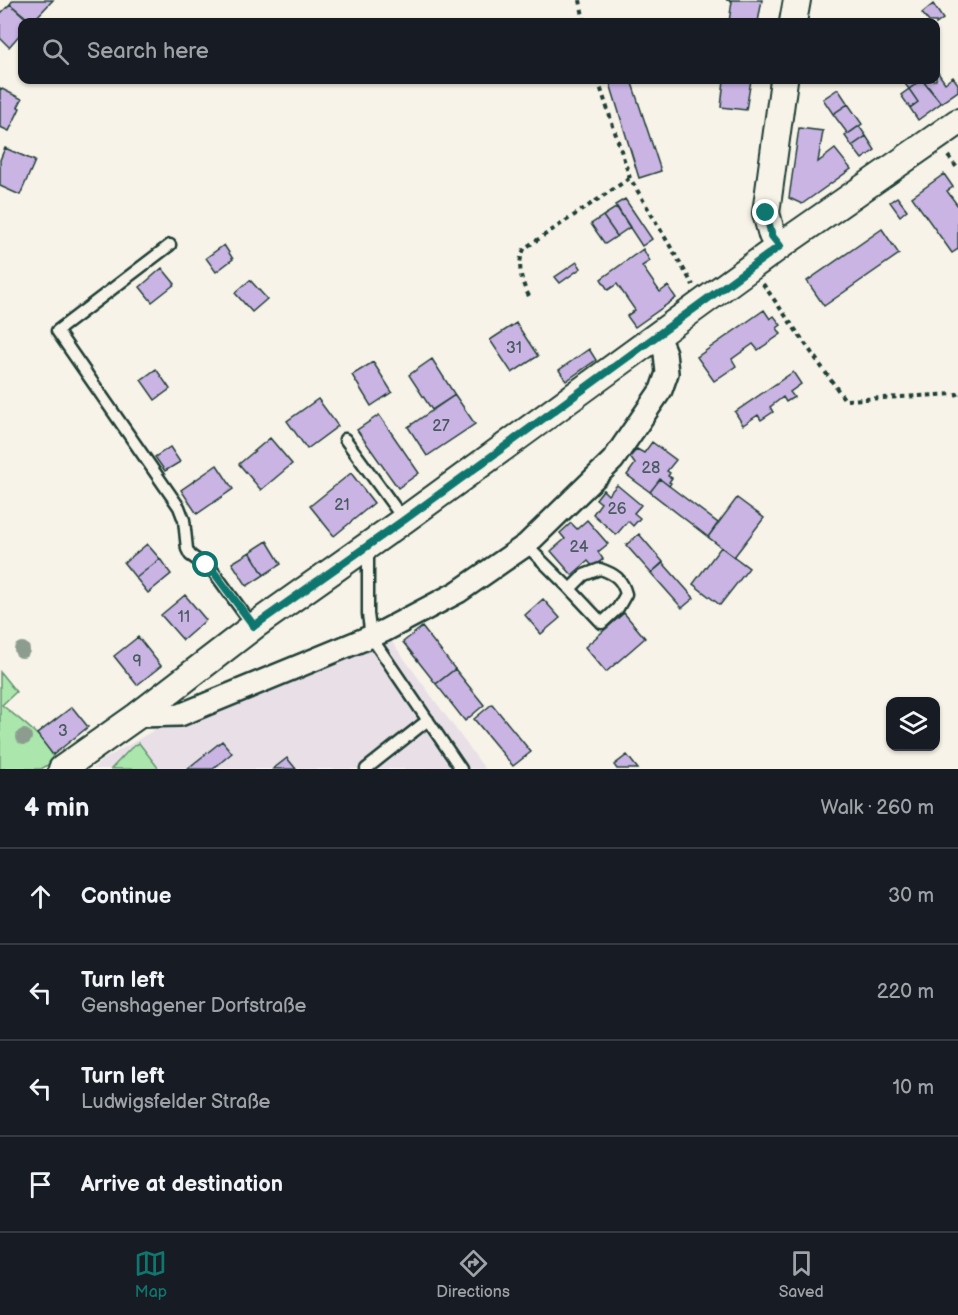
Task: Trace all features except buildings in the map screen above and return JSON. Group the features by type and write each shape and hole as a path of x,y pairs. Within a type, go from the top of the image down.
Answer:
{"street":[{"path":"794,18 797,0"},
{"path":"780,246 772,236 766,213 783,84"},
{"path":"62,769 137,716 254,626 404,520 657,334 958,122"},
{"path":"137,716 180,715 371,637 458,592 526,545 613,460 660,390 668,373 665,352 657,334"}],"lane":[{"path":"170,245 57,331 179,507 184,520 187,549 190,555 213,571 254,626"},
{"path":"345,440 404,520"},
{"path":"368,545 368,614 371,637 461,769"},
{"path":"526,545 602,623 618,608 626,594 623,584 612,573 600,569 584,575 570,589"},
{"path":"366,769 428,720"}],"path":[{"path":"580,0 583,18"},
{"path":"599,84 630,178 702,302"},
{"path":"948,156 958,170"},
{"path":"529,296 525,290 520,255 525,248 630,178"},
{"path":"775,302 845,400 957,394 958,397"}],"shaded area":[{"path":"384,631 485,769 93,769 101,761 180,715"}],"green space":[{"path":"0,672 16,692 2,705 40,738 55,761 41,769 0,769"},
{"path":"139,743 159,769 111,769 131,748"}],"route":[{"path":"206,565 254,626 404,520 780,246 772,236 766,213"}]}
